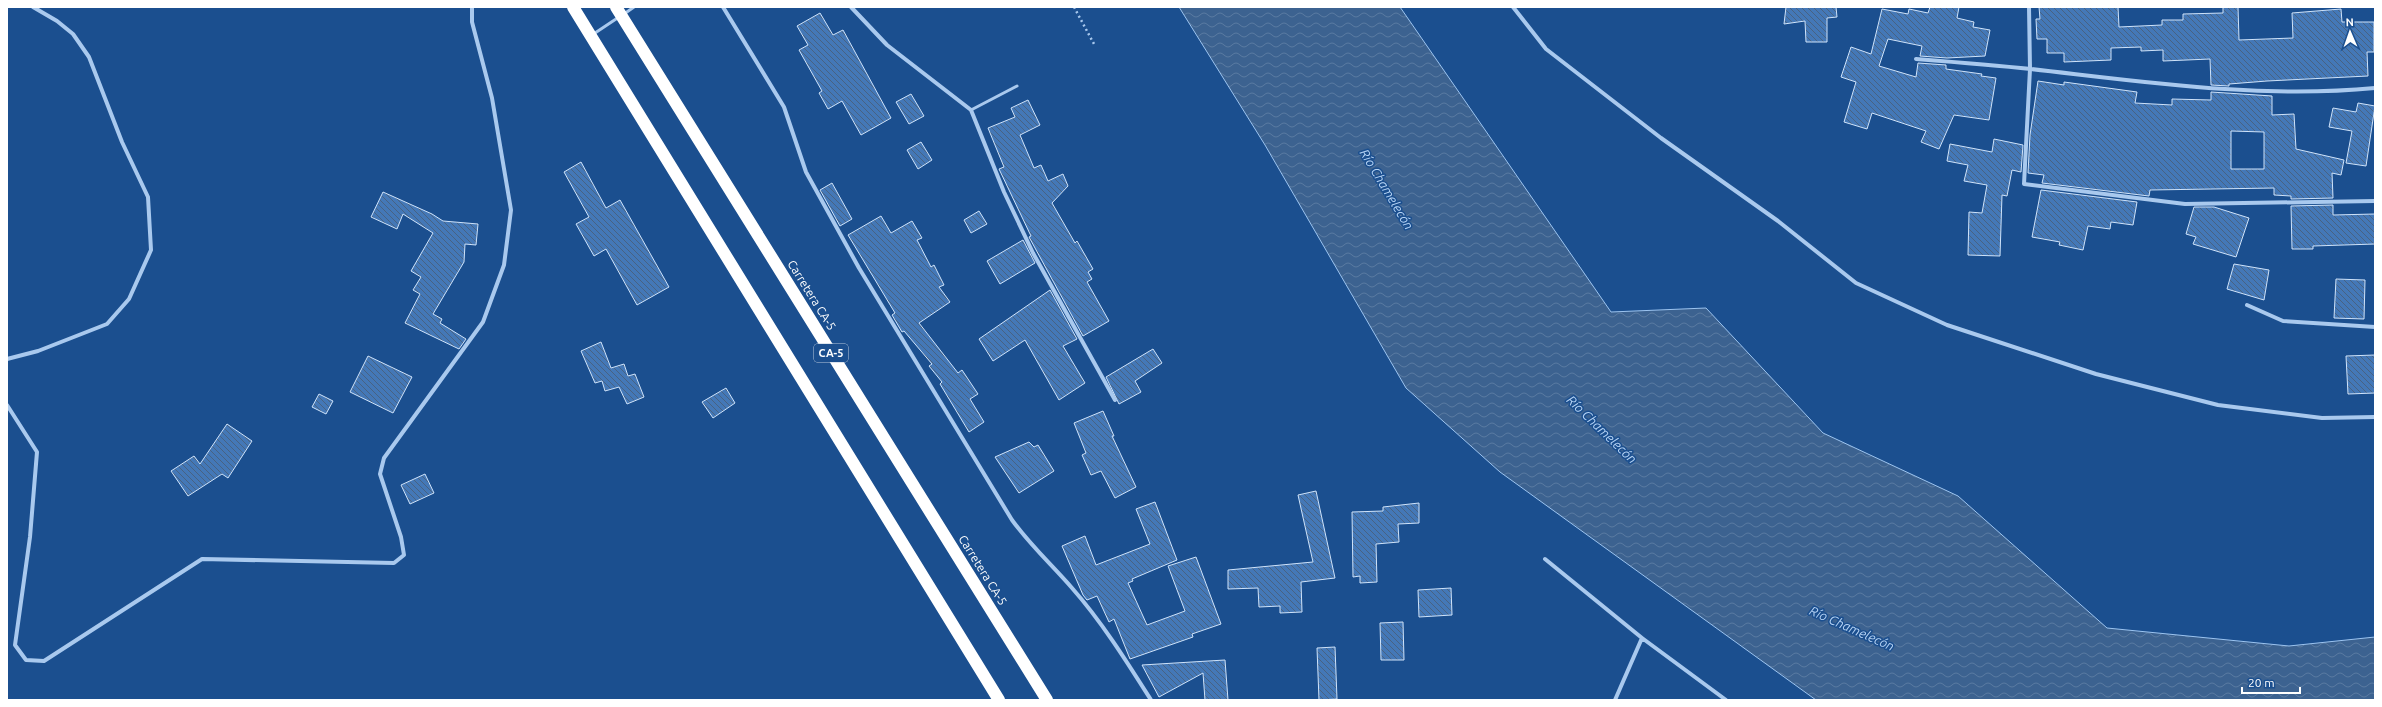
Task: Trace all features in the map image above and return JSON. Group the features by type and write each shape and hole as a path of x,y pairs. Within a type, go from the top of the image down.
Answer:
{"highway":[{"path":"574,7 999,700"},
{"name":"Carretera CA-5","path":"619,11 1047,700"}],"street":[{"path":"7,359 38,350 106,324 129,299 151,250 148,197 122,142 89,57 73,34 57,21 33,7"},
{"path":"7,405 38,452 30,537 15,644 26,660 44,661 202,559 394,562 404,556 401,537 380,474 384,458 483,322 504,265 511,210 492,98 472,22 472,7"},
{"path":"723,7 784,107 806,172 859,268 1012,520 1034,548 1072,589 1094,616 1120,651 1151,700"},
{"path":"851,7 887,45 971,110 1004,192 1033,253 1115,400"},
{"path":"1513,7 1546,50 1661,138 1778,221 1856,283 1947,325 2096,374 2218,404 2322,418 2375,417"},
{"path":"2029,7 2030,69 2024,184 2185,204 2375,201"},
{"path":"1916,59 2030,69 2169,86 2264,92 2330,92 2375,88"},
{"path":"2247,305 2283,321 2375,327"},
{"path":"1545,559 1642,638 1726,700"},
{"path":"1615,700 1642,638"}],"lane":[{"path":"591,36 619,11 634,7"},
{"path":"971,110 1017,86"}],"path":[{"path":"1074,7 1094,44"}],"water":[{"name":"Río Chamelecón","path":"1179,7 1400,7 1611,312 1706,308 1823,433 1958,496 2107,628 2289,646 2375,637 2375,700 1816,700 1500,472 1406,388 1265,145"}],"building":[{"path":"1786,7 1836,7 1837,17 1827,18 1827,42 1806,42 1805,21 1784,24"},
{"path":"1930,7 1959,7 1957,18 1974,22 1973,27 1990,30 1985,56 1947,58 1920,56 1922,46 1888,39 1879,66 1916,77 1918,63 1946,65 1946,69 1982,74 1981,76 1996,78 1989,120 1954,115 1939,149 1921,142 1926,131 1872,113 1867,129 1844,122 1856,82 1841,77 1851,47 1871,54 1882,9 1908,14 1909,9 1928,13"},
{"path":"2039,7 2118,7 2119,27 2162,25 2162,20 2183,20 2183,14 2223,13 2223,7 2238,7 2239,40 2293,38 2292,13 2341,9 2342,22 2374,22 2374,52 2367,52 2368,76 2267,81 2229,84 2229,86 2211,85 2210,59 2163,61 2163,50 2141,51 2141,47 2111,48 2111,60 2064,62 2064,53 2047,53 2047,39 2037,39 2036,19 2040,19"},
{"path":"820,13 833,35 843,30 891,118 861,135 842,101 828,109 819,93 822,91 799,50 808,45 797,26"},
{"path":"2038,81 2064,85 2064,82 2137,92 2135,103 2172,105 2172,99 2211,100 2211,92 2272,96 2272,115 2294,114 2296,149 2344,160 2341,175 2332,173 2333,198 2291,199 2291,196 2274,195 2274,188 2150,190 2149,196 2042,183 2044,175 2028,173 2030,135","holes":["2231,131 2264,132 2264,169 2231,169"]},
{"path":"911,94 924,116 909,124 896,102"},
{"path":"1028,100 1040,125 1020,135 1034,168 1041,165 1048,181 1063,174 1068,186 1052,203 1075,243 1077,241 1093,269 1088,272 1092,279 1087,282 1109,321 1083,336 1029,237 1031,236 999,169 1004,167 988,128 1015,117 1011,108"},
{"path":"2358,103 2375,106 2366,166 2346,163 2352,131 2329,127 2333,108 2356,112"},
{"path":"1994,139 2023,145 2021,172 2012,170 2007,196 2002,195 2000,256 1968,255 1969,212 1982,213 1987,185 1964,181 1968,165 1947,161 1950,144 1992,152"},
{"path":"921,142 932,160 918,169 907,150"},
{"path":"581,162 606,208 620,200 669,287 637,305 606,249 594,256 576,224 589,217 564,172"},
{"path":"832,183 852,219 840,226 820,190"},
{"path":"2041,190 2137,202 2133,225 2111,222 2110,229 2088,226 2083,250 2059,245 2060,242 2032,237"},
{"path":"383,192 432,214 443,221 478,224 476,245 465,244 464,262 433,314 442,319 440,323 466,339 459,349 405,323 420,294 413,290 421,277 411,271 433,233 403,214 397,229 371,217"},
{"path":"2333,205 2333,215 2375,214 2375,244 2313,246 2313,249 2292,249 2291,206"},
{"path":"2194,207 2214,207 2249,218 2236,257 2193,244 2196,237 2186,234"},
{"path":"979,211 987,224 971,233 964,220"},
{"path":"881,216 891,233 912,221 922,238 917,240 931,267 934,265 944,285 939,287 950,302 919,323 958,373 962,370 978,394 970,399 984,422 969,432 940,384 942,382 929,366 932,364 904,331 902,332 892,315 895,313 848,235"},
{"path":"1023,240 1035,263 1000,284 987,261"},
{"path":"2234,264 2269,270 2264,300 2227,289"},
{"path":"2336,279 2365,280 2364,319 2334,318"},
{"path":"1050,290 1077,339 1063,346 1085,383 1059,400 1025,340 993,361 979,339"},
{"path":"601,342 611,368 624,364 628,376 635,374 644,397 627,404 619,387 605,391 602,381 595,383 581,351"},
{"path":"1153,349 1162,363 1135,381 1141,392 1119,404 1106,377"},
{"path":"2375,355 2375,393 2348,394 2346,356"},
{"path":"368,356 412,377 393,413 350,392"},
{"path":"726,388 735,403 713,418 702,402"},
{"path":"319,394 333,401 326,414 312,407"},
{"path":"1103,411 1114,436 1112,436 1136,487 1115,498 1101,471 1091,475 1082,455 1086,453 1074,423"},
{"path":"227,424 252,441 228,478 222,474 188,496 171,471 194,456 200,464"},
{"path":"1029,442 1034,447 1038,445 1054,471 1019,493 995,457"},
{"path":"425,474 434,493 410,504 401,485"},
{"path":"1316,491 1335,578 1301,582 1302,612 1280,613 1280,606 1259,607 1258,588 1228,589 1228,570 1313,562 1298,495"},
{"path":"1155,502 1177,560 1132,579 1133,581 1128,583 1147,625 1185,611 1168,566 1196,557 1221,624 1192,634 1193,637 1130,659 1114,619 1109,622 1097,596 1087,600 1083,595 1062,546 1085,536 1096,565 1150,544 1136,509"},
{"path":"1419,503 1419,523 1398,524 1399,542 1376,544 1377,582 1360,583 1360,576 1353,577 1352,512 1383,511 1383,507"},
{"path":"1451,588 1452,615 1419,617 1418,590"},
{"path":"1403,622 1404,660 1381,660 1380,623"},
{"path":"1335,647 1337,699 1319,700 1317,648"},
{"path":"1225,660 1228,700 1205,700 1203,673 1159,697 1142,665"}]}
